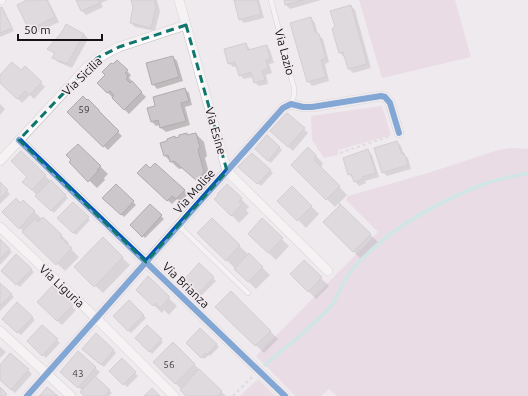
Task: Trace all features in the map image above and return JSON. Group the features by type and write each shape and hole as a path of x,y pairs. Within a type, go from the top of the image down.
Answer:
{"street":[{"name":"Via Esine","path":"179,0 227,171 328,271"},
{"name":"Via Sicilia","path":"0,161 97,58 108,51 119,47 186,26"},
{"path":"291,104 302,107 381,96 385,97 390,103 399,133"},
{"name":"Via Molise","path":"27,396 283,108 291,104"},
{"name":"Via Brianza","path":"20,140 285,396"},
{"name":"Via Liguria","path":"0,227 96,318 174,396"},
{"path":"0,331 71,396"}],"lane":[{"name":"Via Lazio","path":"272,0 294,88 294,95 291,104"},
{"path":"178,225 248,293"}],"path":[{"path":"340,153 399,133"},
{"path":"233,396 259,371"}],"highlighted area":[{"path":"186,25 227,171 146,262 19,140 97,58 119,47"}],"shaded area":[{"path":"359,0 455,0 471,57 382,78"},
{"path":"382,106 391,135 338,150 338,155 324,158 312,140 311,116"},
{"path":"512,148 528,149 528,396 337,396 329,389 321,396 295,396 256,356 378,232 346,200 348,196 428,173 498,150"},
{"path":"258,379 275,396 240,396"}],"building":[{"path":"27,0 47,0 55,17 29,30 17,5"},
{"path":"76,0 98,0 100,3 81,11"},
{"path":"131,0 154,0 156,6 151,28 130,23 133,7"},
{"path":"234,0 257,0 261,14 239,20"},
{"path":"284,0 303,0 285,5"},
{"path":"351,5 367,64 348,69 343,52 339,53 332,29 335,26 330,11"},
{"path":"2,7 12,28 0,33 0,8"},
{"path":"311,17 315,32 319,34 326,58 321,60 326,77 307,82 290,23"},
{"path":"66,24 84,34 67,64 52,58 55,53 47,49 62,32"},
{"path":"246,43 248,50 267,45 270,59 266,60 268,69 262,71 265,80 254,83 251,72 239,76 235,62 228,64 224,49"},
{"path":"173,56 179,77 152,85 146,63"},
{"path":"117,60 128,70 125,73 128,76 126,79 130,83 132,81 142,92 124,110 112,98 114,95 110,91 107,93 97,83 105,75 102,72 111,63 113,64"},
{"path":"12,62 21,70 25,66 42,82 29,95 25,91 17,99 0,83 0,75"},
{"path":"185,88 189,101 181,103 186,121 160,128 158,120 151,122 147,108 155,106 153,97"},
{"path":"83,96 87,100 88,99 119,131 103,147 67,112"},
{"path":"287,113 305,128 288,147 270,131"},
{"path":"187,133 187,135 196,133 200,147 198,150 204,172 197,181 174,161 170,162 168,155 164,156 160,143 175,136 175,138 179,137 179,135"},
{"path":"267,135 280,147 268,161 255,149"},
{"path":"397,141 402,154 404,153 408,165 382,173 374,148"},
{"path":"78,144 101,166 88,182 69,162 71,160 66,155"},
{"path":"308,147 316,155 314,160 340,186 326,200 291,165"},
{"path":"368,149 376,173 362,177 363,179 354,182 351,174 348,175 343,158"},
{"path":"21,151 46,175 32,190 22,182 27,177 11,161"},
{"path":"252,153 271,170 257,184 238,167"},
{"path":"155,163 185,190 176,199 172,196 167,201 137,173 146,164 150,168"},
{"path":"51,180 66,195 51,211 35,196"},
{"path":"0,182 8,190 0,199"},
{"path":"116,184 134,201 121,215 102,198"},
{"path":"227,184 242,198 239,202 242,204 231,216 214,199"},
{"path":"292,186 312,206 297,221 277,201"},
{"path":"16,198 20,203 23,200 35,211 19,229 2,212"},
{"path":"73,202 89,217 73,233 57,218"},
{"path":"339,203 371,234 353,252 323,222 340,205"},
{"path":"150,204 162,215 142,237 130,225"},
{"path":"43,217 62,235 60,237 72,248 56,265 22,232 35,219 38,222"},
{"path":"212,218 240,245 226,261 197,233"},
{"path":"262,218 283,238 268,253 248,234"},
{"path":"103,237 123,257 94,287 74,267"},
{"path":"0,239 10,249 0,259"},
{"path":"249,253 263,267 248,282 234,269"},
{"path":"16,254 32,269 16,285 1,271"},
{"path":"304,260 322,277 308,292 290,274"},
{"path":"199,263 214,277 196,296 182,282"},
{"path":"148,276 170,297 160,308 156,303 153,306 136,290"},
{"path":"0,283 12,294 0,306"},
{"path":"52,286 73,305 57,321 37,302"},
{"path":"231,291 271,331 255,346 215,307"},
{"path":"129,300 144,315 128,331 113,316"},
{"path":"17,302 33,317 17,333 2,319"},
{"path":"42,325 58,339 42,356 27,341"},
{"path":"147,325 162,339 149,352 135,338"},
{"path":"200,328 217,344 207,355 205,353 201,358 186,343"},
{"path":"96,333 114,350 101,365 82,349"},
{"path":"173,342 195,364 175,384 153,362"},
{"path":"78,351 96,367 78,388 60,372"},
{"path":"10,353 29,369 11,390 0,380 0,365"},
{"path":"122,358 136,372 123,385 109,371"},
{"path":"199,369 222,391 217,396 186,396 180,390"},
{"path":"95,376 110,390 105,396 84,396 80,392"},
{"path":"0,387 7,394 5,396 0,396"},
{"path":"47,387 58,396 39,396"},
{"path":"152,388 160,396 144,396"}],"waterway":[{"path":"265,365 323,314 333,303 346,278 354,267 380,242 424,212 455,196 496,180 528,174"}],"cycle path":[{"path":"27,396 283,108 291,104 303,107 312,107 381,96 385,97 390,103 399,133"},
{"path":"19,140 285,396"}]}
